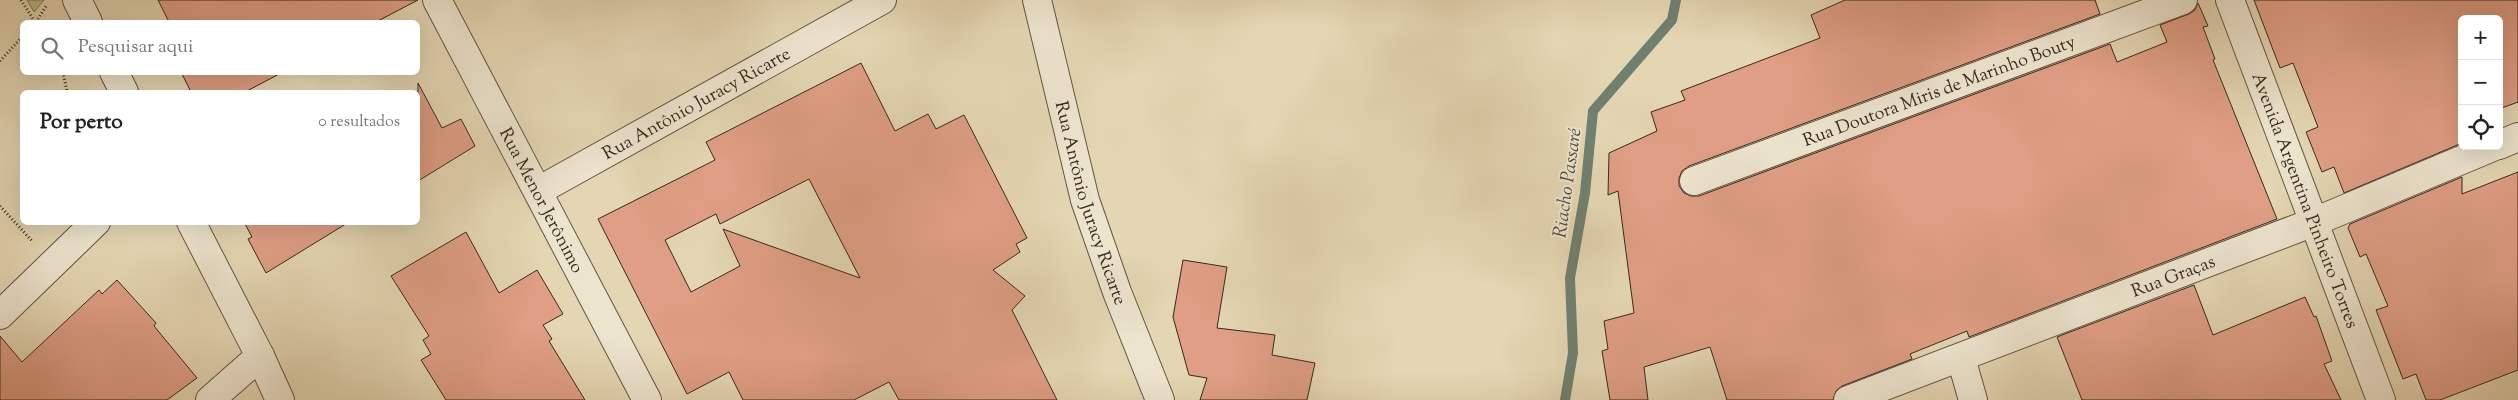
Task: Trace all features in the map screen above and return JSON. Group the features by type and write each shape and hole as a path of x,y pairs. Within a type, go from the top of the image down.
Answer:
{"street":[{"path":"77,0 87,20"},
{"name":"Rua Menor Jerônimo","path":"437,0 647,400"},
{"name":"Rua Antônio Juracy Ricarte","path":"538,191 882,0"},
{"name":"Rua Antônio Juracy Ricarte","path":"1037,0 1086,200 1117,292 1160,400"},
{"name":"Rua Doutora Miris de Marinho Bouty","path":"1694,181 2183,0"},
{"name":"Avenida Argentina Pinheiro Torres","path":"2230,0 2381,400"},
{"path":"116,75 123,90"},
{"path":"2503,143 2518,137"},
{"name":"Rua Graças","path":"1848,400 2314,222 2485,150"},
{"path":"0,315 93,225"},
{"path":"193,225 260,356 280,400"},
{"path":"210,400 260,356"},
{"path":"1961,358 1973,400"}],"path":[{"path":"20,0 34,20"},
{"path":"36,20 50,0"},
{"path":"0,61 20,39"},
{"path":"64,75 67,90"},
{"path":"0,206 36,246"}],"green space":[{"path":"27,0 44,0 34,12"}],"building":[{"path":"158,0 418,0 380,20 168,20"},
{"path":"1845,0 2095,0 2100,14 1689,166 1682,171 1679,178 1679,186 1684,193 1691,196 1699,196 2110,44 2117,62 2167,42 2160,25 2189,14 2195,10 2198,3 2208,26 2203,27 2215,59 2213,60 2277,219 1969,337 1967,331 1910,354 1912,359 1842,386 1836,391 1833,400 1727,400 1710,347 1644,367 1648,400 1610,400 1602,351 1608,349 1604,321 1634,313 1618,191 1608,195 1609,153 1657,131 1651,112 1685,100 1681,91 1820,38 1811,15"},
{"path":"2254,0 2518,0 2518,102 2503,108 2503,15 2458,15 2458,145 2344,193 2334,167 2322,172 2306,132 2318,127 2293,63 2280,68"},
{"path":"861,63 895,131 928,114 936,129 964,115 1027,238 1016,244 1020,252 993,270 1025,296 1012,310 1057,400 899,400 889,382 854,400 743,400 729,372 687,394 598,219 715,160 706,142","holes":["809,179 860,278 723,229 740,266 691,292 665,240 716,214 720,224"]},
{"path":"182,75 277,75 249,90 190,90"},
{"path":"418,83 442,128 461,119 475,146 420,180 420,90 418,90"},
{"path":"2518,172 2518,370 2440,400 2426,400 2416,374 2403,379 2376,310 2388,306 2366,254 2360,257 2348,228 2350,224 2462,177 2462,194"},
{"path":"246,225 344,225 266,273 248,239 252,237"},
{"path":"466,232 499,293 537,270 563,314 543,325 552,339 549,341 585,400 446,400 421,360 431,354 423,340 429,336 391,276"},
{"path":"1183,260 1227,267 1217,328 1275,335 1272,355 1315,363 1307,400 1200,400 1207,378 1189,375 1173,317"},
{"path":"117,280 156,323 154,326 197,378 167,400 0,400 0,336 22,362 99,290 102,294"},
{"path":"2194,285 2213,335 2305,297 2314,317 2316,316 2332,361 2324,364 2341,400 2082,400 2057,337"}],"waterway":[{"name":"Riacho Passaré","path":"1565,400 1573,353 1570,278 1585,193 1593,111 1672,20 1676,0"}]}
